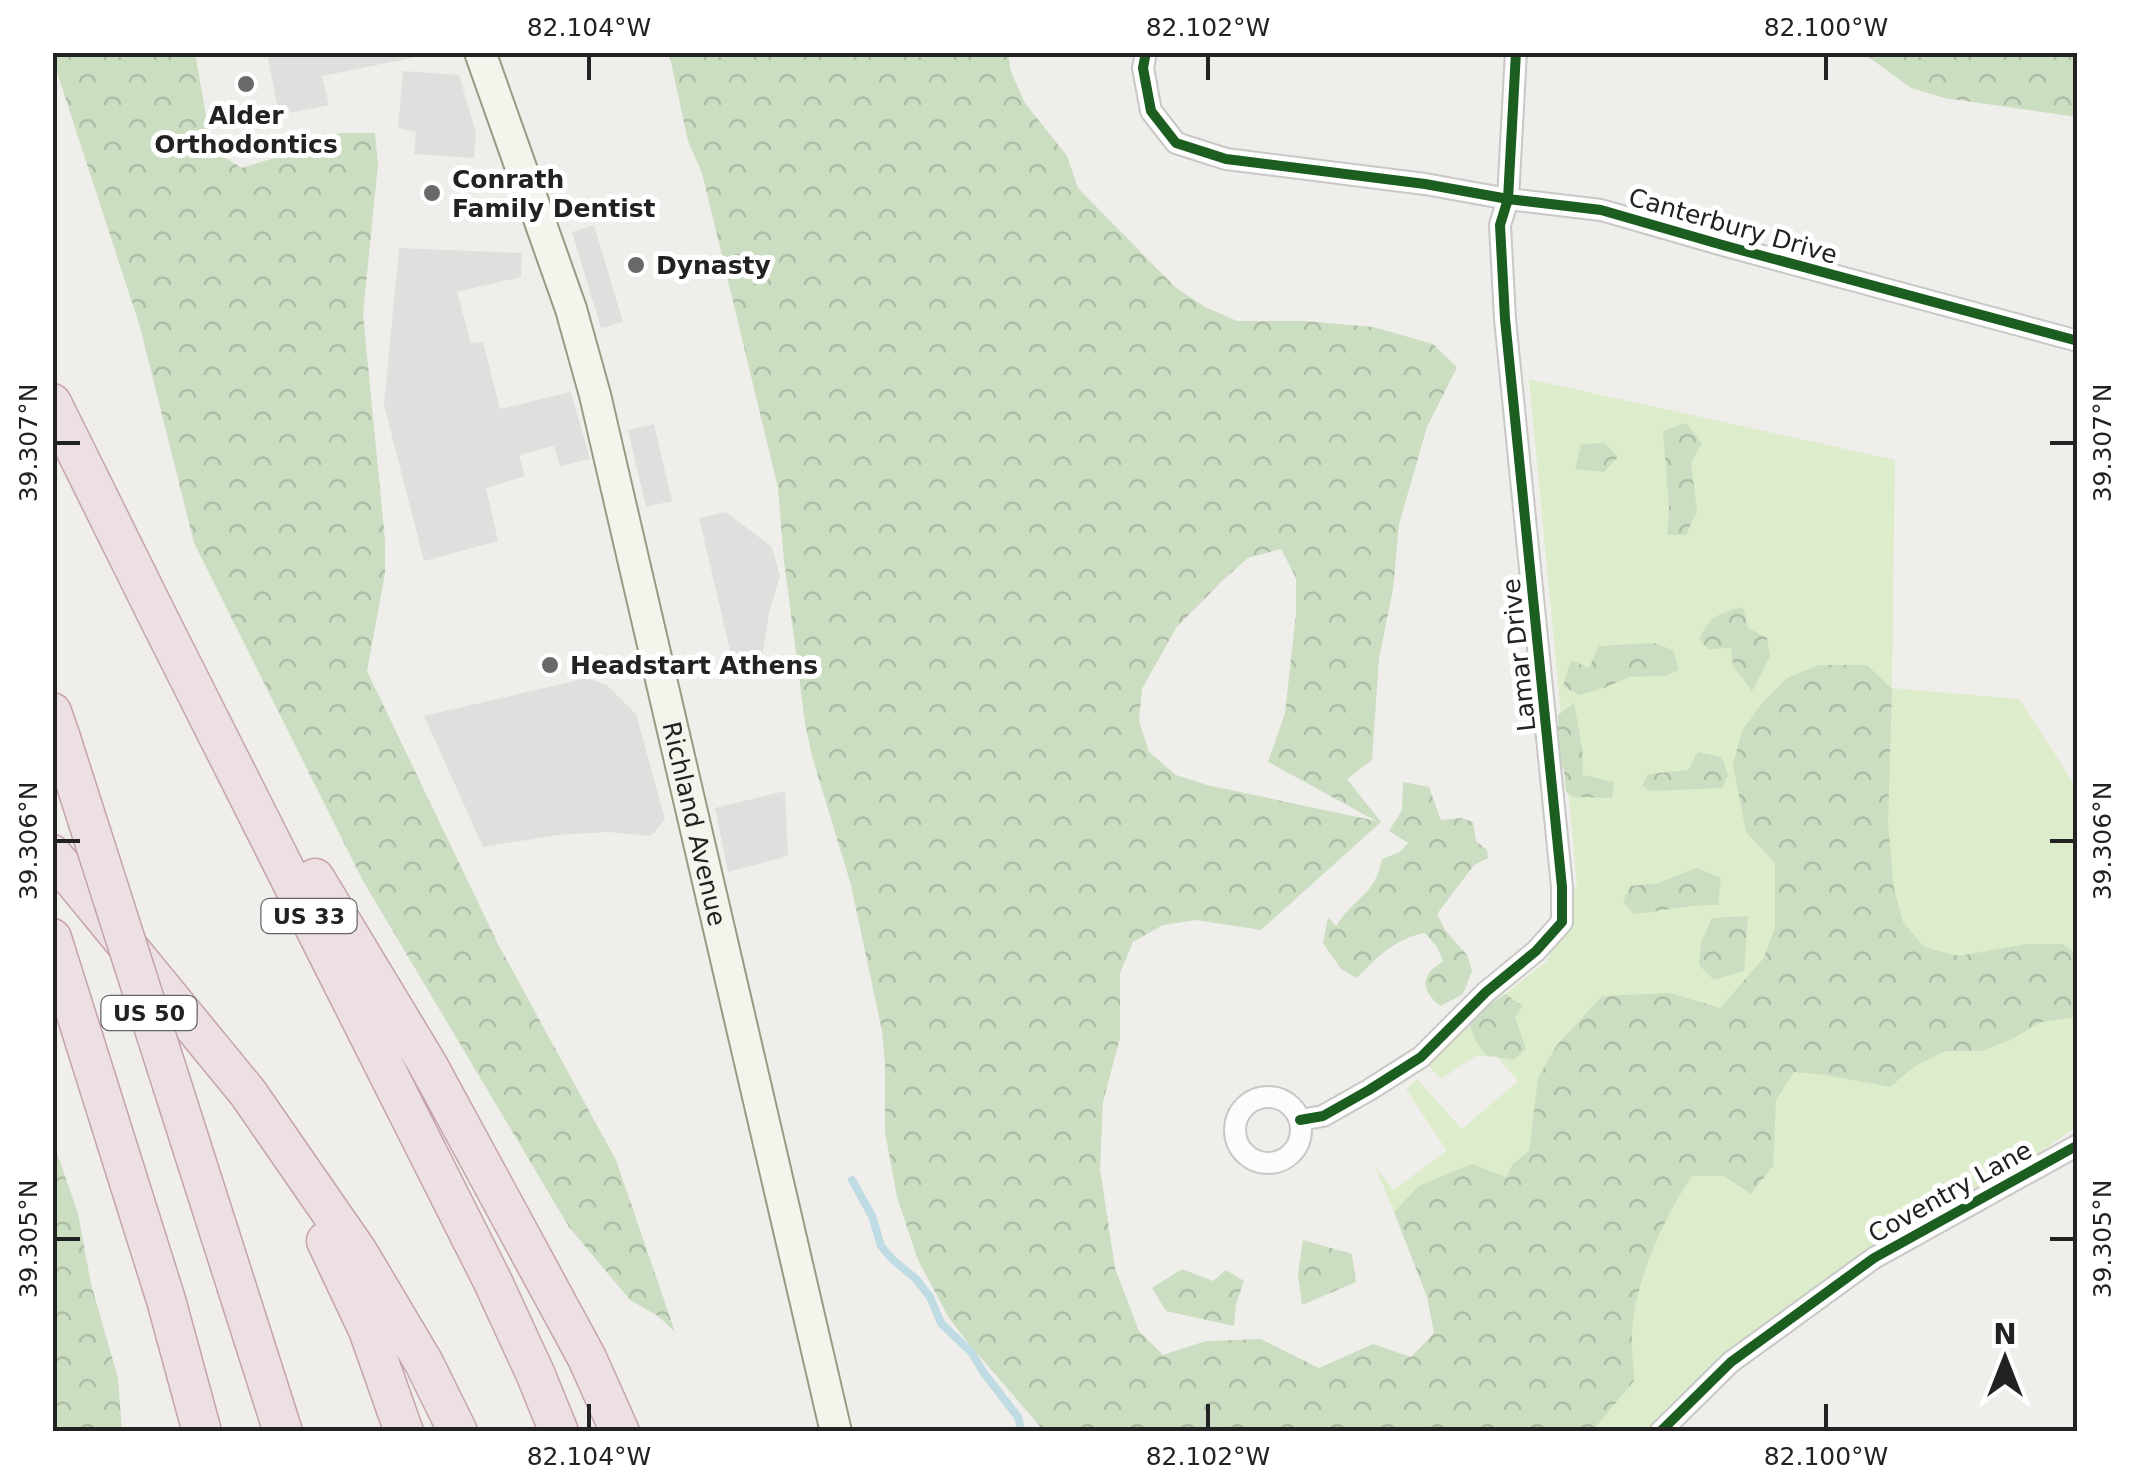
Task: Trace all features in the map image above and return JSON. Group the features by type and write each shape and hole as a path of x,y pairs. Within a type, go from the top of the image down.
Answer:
{"highway":[{"name":"US 33","path":"52,403 492,1280 559,1432"},
{"path":"159,619 428,1065 587,1358 620,1432"},
{"name":"US 50","path":"57,725 283,1432"},
{"path":"52,854 248,1093 358,1252 424,1363 458,1432"},
{"name":"US 50","path":"52,938 166,1300 202,1432"},
{"path":"248,1093 332,1250 361,1314 404,1432"}],"main road":[{"name":"Richland Avenue","path":"480,52 570,309 595,395 836,1432"}],"street":[{"name":"Canterbury Drive","path":"1146,52 1143,68 1151,112 1176,143 1226,159 1602,210 2078,341"},
{"name":"Lamar Drive","path":"1300,1120 1323,1116 1422,1057 1486,992 1536,952 1562,922 1562,886 1505,319 1500,225 1508,199 1516,52"},
{"name":"Coventry Lane","path":"1660,1432 1731,1362 1874,1258 2078,1144"}],"green space":[{"path":"52,53 195,53 212,150 242,168 340,133 375,133 378,165 363,314 385,574 367,671 498,944 616,1160 675,1332 658,1316 630,1300 569,1227 363,881 194,543 140,327"},
{"path":"669,53 1008,53 1011,72 1025,103 1067,156 1078,188 1175,287 1205,307 1237,321 1373,327 1433,344 1457,367 1427,427 1399,524 1393,589 1379,659 1372,760 1347,779 1381,822 1261,930 1196,920 1163,925 1133,942 1120,973 1120,1038 1103,1102 1100,1169 1115,1268 1139,1331 1163,1355 1206,1341 1261,1339 1319,1368 1373,1344 1411,1357 1434,1333 1427,1297 1394,1212 1419,1186 1472,1164 1506,1177 1512,1165 1529,1151 1538,1078 1557,1045 1602,996 1670,993 1720,1008 1763,959 1775,928 1775,863 1746,832 1733,765 1742,731 1763,702 1787,678 1818,665 1867,665 1892,689 1888,823 1894,889 1903,922 1924,947 1959,956 2027,944 2063,944 2077,954 2077,1017 2041,1022 1981,1051 1946,1051 1915,1066 1890,1087 1794,1072 1776,1100 1773,1166 1751,1194 1724,1176 1692,1176 1671,1211 1638,1294 1632,1335 1634,1381 1592,1431 1044,1431 949,1318 918,1260 897,1197 885,1132 882,1031 851,885 805,723 778,488 702,173 688,141","holes":["1281,549 1296,578 1285,713 1268,762 1376,821 1207,785 1176,775 1149,752 1139,721 1142,689 1176,628 1248,558"]},
{"path":"1863,53 2077,53 2077,117 1944,98 1911,88"},
{"path":"1529,379 1895,460 1892,688 2019,699 2077,788 2077,1126 1653,1431 1511,1431 1394,1212 1374,1164 1393,1190 1447,1151 1406,1089 1417,1079 1462,1129 1518,1081 1497,1057 1476,1056 1441,1079 1427,1064 1547,961 1577,883"},
{"path":"1686,423 1702,443 1691,463 1697,511 1686,535 1667,535 1669,508 1663,431"},
{"path":"1604,443 1618,457 1604,472 1575,469 1581,444"},
{"path":"1743,607 1748,628 1767,638 1770,656 1752,691 1733,666 1731,648 1708,649 1699,639 1716,617"},
{"path":"1654,643 1673,650 1679,670 1665,676 1629,677 1579,695 1563,686 1571,660 1589,668 1599,646"},
{"path":"1574,703 1583,775 1614,782 1612,798 1574,797 1566,792 1557,752 1558,715"},
{"path":"1698,752 1722,757 1728,775 1722,788 1651,791 1642,786 1648,774 1688,770"},
{"path":"1403,782 1429,787 1441,820 1461,818 1473,822 1476,841 1487,850 1488,858 1474,865 1437,914 1467,955 1472,971 1463,994 1441,1006 1430,995 1426,981 1431,970 1443,961 1425,933 1396,944 1357,978 1341,969 1323,943 1328,917 1336,926 1375,881 1382,859 1400,852 1408,843 1389,831 1402,810"},
{"path":"1697,868 1721,878 1718,905 1634,914 1623,902 1630,886 1658,883"},
{"path":"1748,916 1744,971 1714,980 1699,965 1701,943 1712,918"},
{"path":"1505,994 1523,1006 1515,1017 1526,1049 1514,1060 1486,1055 1476,1042 1468,1019"},
{"path":"53,1142 78,1213 91,1284 118,1378 122,1431 57,1431 52,1371"},
{"path":"1303,1240 1352,1254 1356,1282 1302,1305 1298,1274"},
{"path":"1182,1269 1213,1281 1226,1270 1244,1281 1234,1326 1166,1311 1152,1288"}],"shaded area":[{"path":"267,52 436,53 322,76 329,105 279,115"},
{"path":"403,71 459,75 476,133 474,158 414,154 416,132 398,128"},
{"path":"594,225 623,322 601,328 572,232"},
{"path":"399,248 522,253 521,277 457,292 471,343 483,342 500,409 571,392 590,459 560,466 554,446 519,455 525,476 486,488 498,541 424,561 384,405"},
{"path":"654,424 672,501 646,507 628,430"},
{"path":"726,512 772,547 780,576 769,613 760,671 736,676 699,518"},
{"path":"587,678 607,685 636,714 665,819 651,836 608,832 557,835 483,847 424,716"},
{"path":"785,791 788,856 728,872 715,808"}],"waterway":[{"path":"852,1180 872,1216 881,1246 930,1297 941,1323 971,1352 1018,1417 1022,1432"}],"cycle path":[{"path":"1146,52 1143,68 1151,111 1176,143 1226,159 1601,210 2078,341"},
{"path":"1300,1120 1323,1116 1421,1057 1562,922 1562,887 1505,319 1500,225 1508,199 1516,52"},
{"path":"1660,1432 1731,1362 1874,1258 2078,1145"}],"place":[{"name":"Alder Orthodontics","path":"246,84"},
{"name":"Conrath Family Dentist","path":"432,193"},
{"name":"Dynasty","path":"636,265"},
{"name":"Headstart Athens","path":"550,665"}]}
